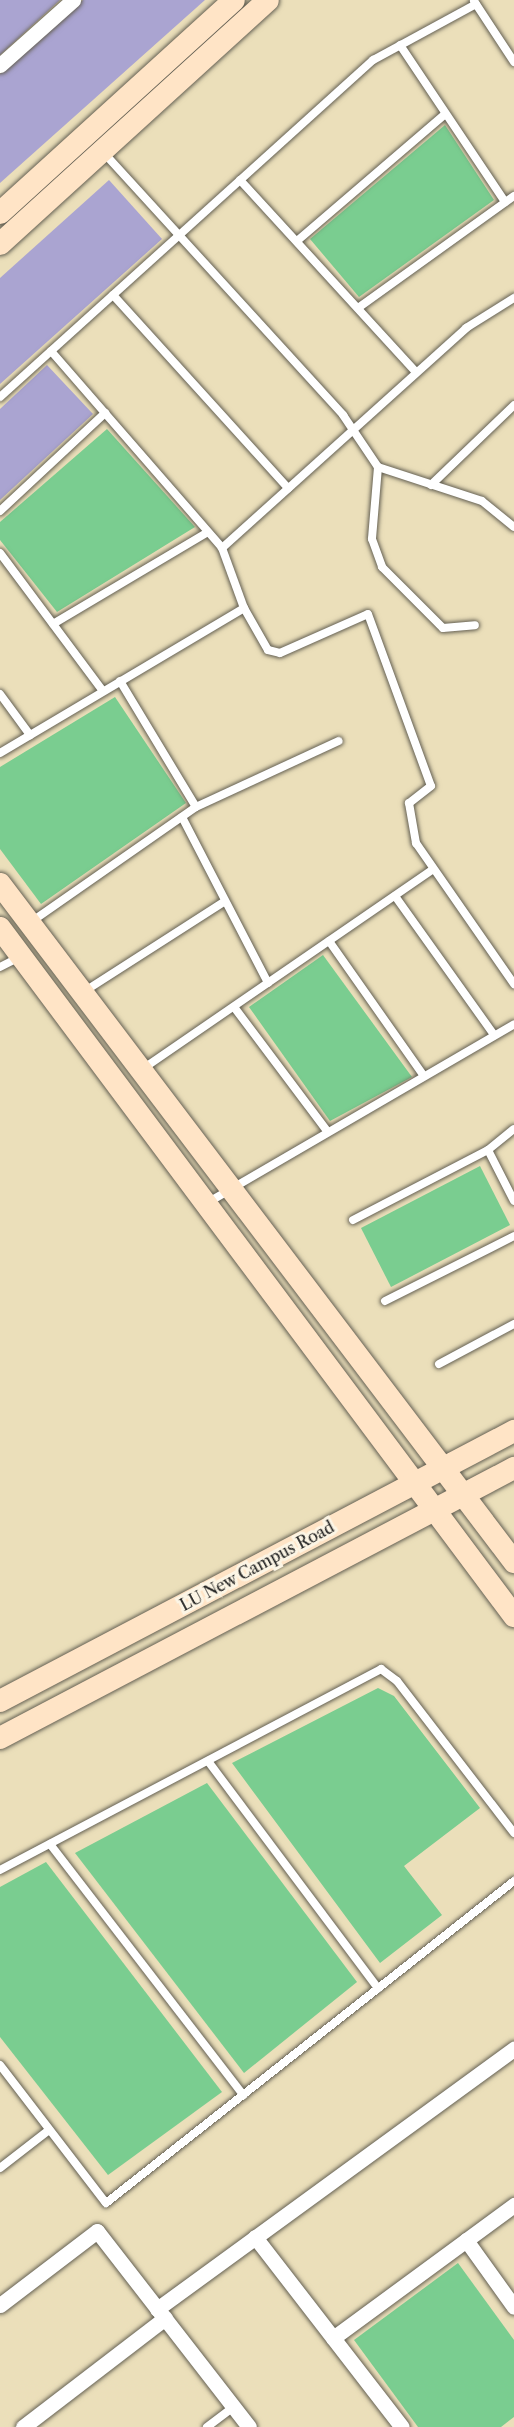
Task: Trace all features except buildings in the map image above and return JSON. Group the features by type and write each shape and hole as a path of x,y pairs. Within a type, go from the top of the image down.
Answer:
{"street":[{"path":"0,65 73,0"},
{"path":"0,213 234,0"},
{"path":"0,244 268,0"},
{"path":"0,884 514,1562"},
{"path":"0,928 514,1616"},
{"path":"45,987 68,973"},
{"name":"LU New Campus Road","path":"0,1701 514,1431"},
{"name":"LU New Campus Road","path":"0,1738 514,1468"},
{"path":"23,2427 255,2237 514,2049"},
{"path":"333,2338 514,2205"},
{"path":"0,2305 97,2231 249,2427"},
{"path":"255,2237 402,2427"},
{"path":"466,2240 514,2307"}],"lane":[{"path":"0,397 373,60 475,2 514,62"},
{"path":"400,45 505,202"},
{"path":"297,241 446,114"},
{"path":"102,151 352,429 378,467 482,501 514,528"},
{"path":"240,180 416,372"},
{"path":"358,308 514,196"},
{"path":"113,295 288,488"},
{"path":"222,548 466,328 514,298"},
{"path":"51,351 222,548 244,608 268,650 280,653 368,614 431,786 409,803 416,843 432,870 514,984"},
{"path":"431,485 514,405"},
{"path":"0,511 105,413"},
{"path":"378,467 372,539 382,567 443,628 475,626"},
{"path":"53,624 208,532"},
{"path":"0,553 103,691"},
{"path":"0,753 244,608"},
{"path":"120,681 196,807"},
{"path":"0,694 30,735"},
{"path":"30,923 196,807 339,741"},
{"path":"182,817 268,983"},
{"path":"141,1070 432,870"},
{"path":"395,896 494,1035"},
{"path":"83,993 225,900"},
{"path":"329,941 424,1076"},
{"path":"0,967 21,956"},
{"path":"234,1006 328,1132"},
{"path":"207,1203 514,1024"},
{"path":"353,1220 488,1150 514,1129"},
{"path":"488,1150 514,1201"},
{"path":"385,1302 514,1236"},
{"path":"439,1364 514,1324"},
{"path":"0,1870 381,1670 397,1681 514,1833"},
{"path":"208,1761 378,1988"},
{"path":"50,1844 243,2095"},
{"path":"0,2065 106,2203 514,1881"},
{"path":"0,2168 49,2130"},
{"path":"207,2427 234,2407"}],"green space":[{"path":"445,125 494,200 359,297 310,239"},
{"path":"107,429 195,527 57,612 0,540 0,522"},
{"path":"115,697 186,803 41,904 0,849 0,767"},
{"path":"323,955 412,1077 330,1121 249,1007"},
{"path":"480,1166 510,1225 391,1287 361,1228"},
{"path":"378,1688 394,1696 480,1808 404,1866 442,1915 380,1963 232,1763"},
{"path":"207,1783 357,1982 244,2073 75,1853"},
{"path":"46,1862 222,2092 108,2175 0,2037 0,1887"},
{"path":"458,2263 514,2340 514,2417 501,2427 418,2427 354,2340"}]}
